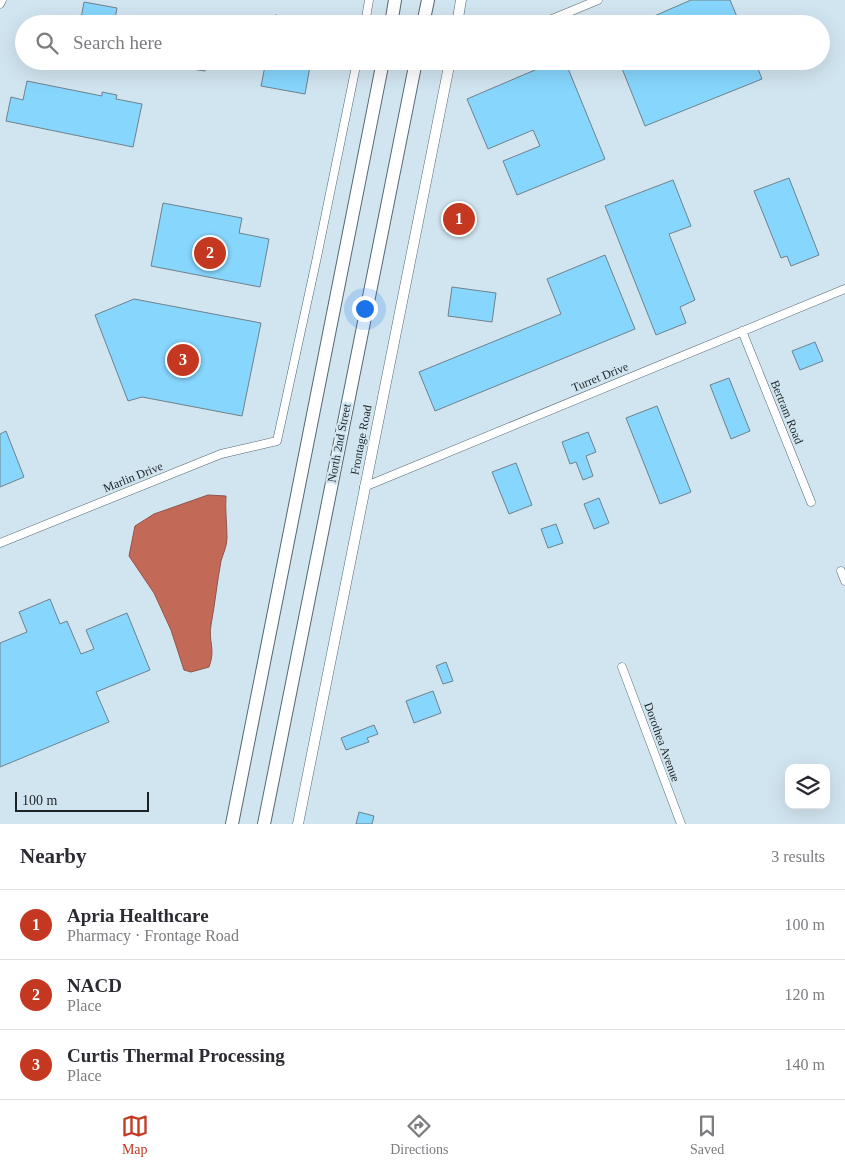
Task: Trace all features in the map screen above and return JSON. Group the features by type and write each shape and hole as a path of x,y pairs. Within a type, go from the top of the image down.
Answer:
{"main road":[{"path":"392,15 395,0"},
{"path":"425,15 428,0"},
{"path":"232,824 381,70"},
{"name":"North 2nd Street","path":"264,824 414,70"}],"street":[{"path":"0,4 2,0"},
{"path":"366,15 369,0"},
{"path":"458,15 461,0"},
{"path":"562,15 598,0"},
{"name":"Marlin Drive","path":"0,543 221,454 277,441 355,70"},
{"name":"Frontage Road","path":"298,824 448,70"},
{"name":"Turret Drive","path":"364,486 845,289"},
{"name":"Bertram Road","path":"742,331 811,502"},
{"path":"841,571 845,581"},
{"name":"Dorothea Avenue","path":"622,667 681,824"}],"shaded area":[{"path":"208,495 226,496 227,541 221,561 211,625 211,660 209,667 191,672 184,670 171,630 154,593 129,556 135,526 154,514"}],"building":[{"path":"691,0 730,0 736,15 657,15"},
{"path":"84,2 117,8 116,15 82,15"},
{"path":"264,70 309,70 305,94 261,86"},
{"path":"535,70 569,70 605,159 517,195 503,161 540,146 533,130 488,149 467,99"},
{"path":"623,70 758,70 762,79 645,126"},
{"path":"27,81 102,96 102,92 117,95 116,99 142,104 133,147 6,121 11,97 23,100"},
{"path":"789,178 819,255 791,266 787,256 781,258 754,191"},
{"path":"673,180 691,226 669,234 695,300 680,307 686,323 656,335 605,206"},
{"path":"163,203 242,218 239,233 269,239 260,287 151,266"},
{"path":"605,255 635,329 435,411 419,372 561,314 547,279"},
{"path":"452,287 496,293 492,322 448,316"},
{"path":"134,299 261,323 242,416 142,397 128,401 95,315"},
{"path":"815,342 823,361 800,370 792,351"},
{"path":"729,378 750,431 731,439 710,385"},
{"path":"657,406 691,492 660,504 626,418"},
{"path":"6,431 24,477 0,487 0,434"},
{"path":"588,432 596,452 586,456 593,476 583,480 576,462 570,464 562,442"},
{"path":"516,463 532,505 509,514 492,472"},
{"path":"599,498 609,523 594,529 584,504"},
{"path":"556,524 563,543 548,548 541,529"},
{"path":"50,599 60,624 67,621 81,654 94,649 86,630 127,613 150,670 96,692 109,722 0,767 0,643 27,632 19,612"},
{"path":"446,662 453,681 443,684 436,666"},
{"path":"433,691 441,713 414,723 406,701"},
{"path":"374,725 378,734 367,738 369,742 346,750 341,738"},
{"path":"359,812 374,816 372,824 356,824"}],"place":[{"name":"Apria Healthcare","path":"459,219"},
{"name":"NACD","path":"210,253"},
{"name":"Curtis Thermal Processing","path":"183,360"}]}
